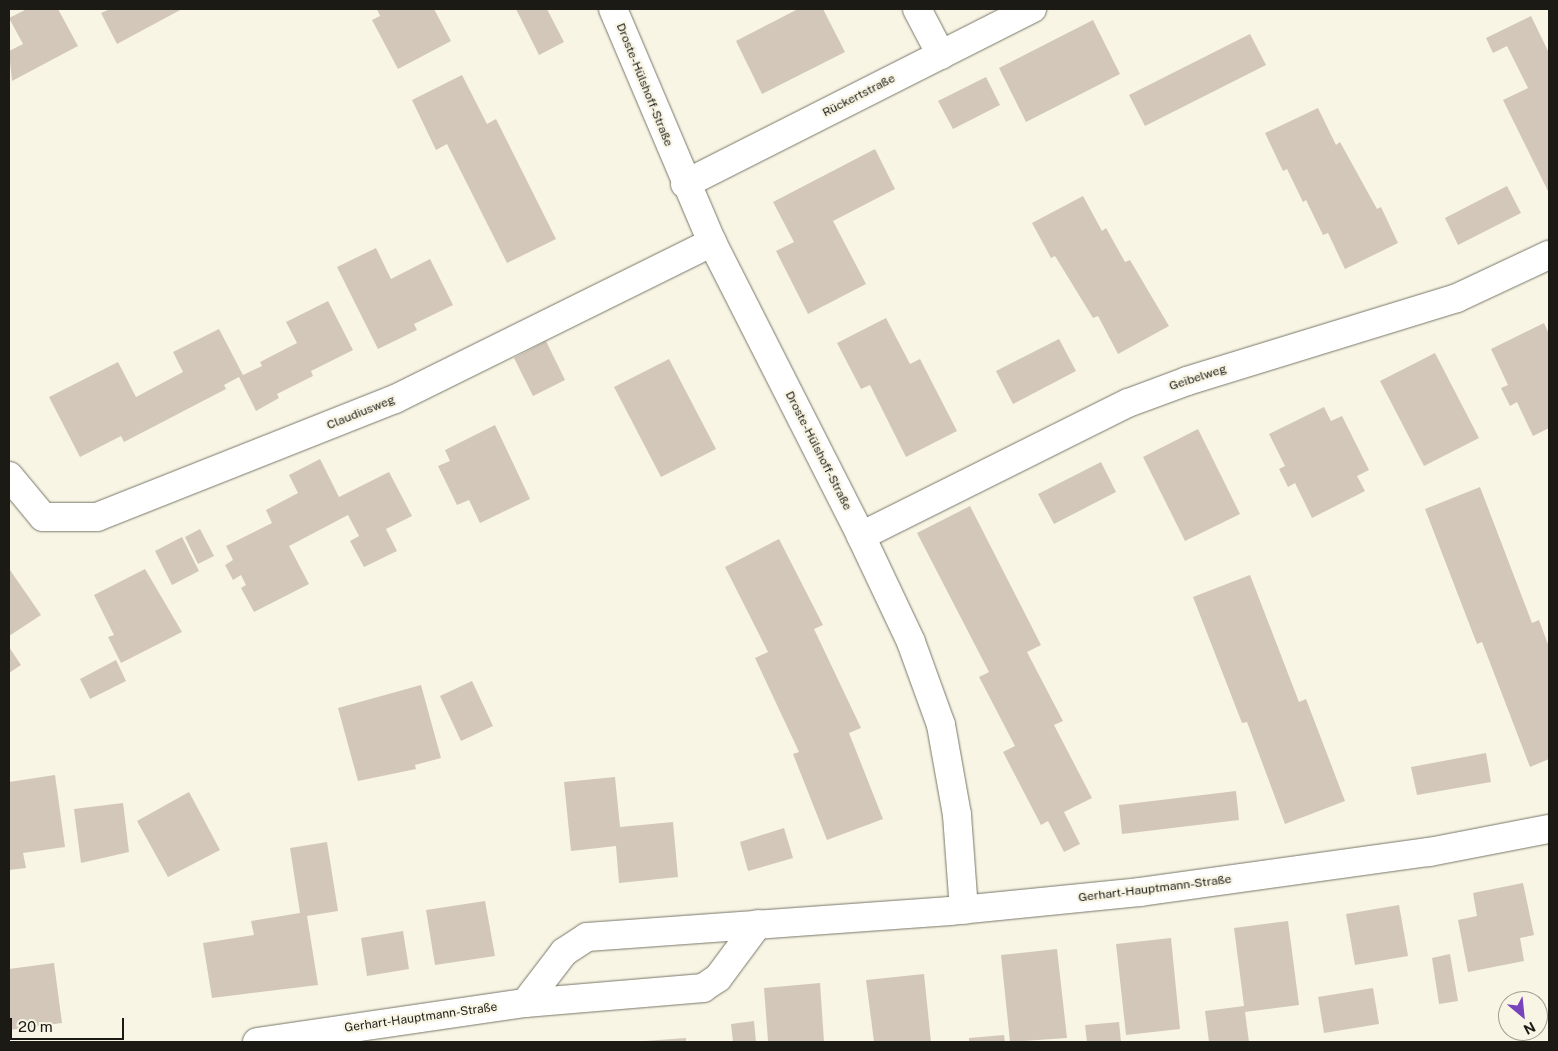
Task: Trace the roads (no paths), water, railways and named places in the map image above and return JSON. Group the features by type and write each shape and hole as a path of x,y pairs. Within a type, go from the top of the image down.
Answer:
{"street":[{"name":"Droste-Hülshoff-Straße","path":"613,9 685,184 712,242 862,536 911,642 941,726 957,815 964,910"},
{"path":"917,9 941,55"},
{"name":"Rückertstraße","path":"685,184 1032,9"},
{"name":"Claudiusweg","path":"9,476 43,517 97,517 395,399 712,242"},
{"name":"Geibelweg","path":"862,536 1128,403 1187,381 1457,298 1549,256"},
{"name":"Gerhart-Hauptmann-Straße","path":"525,1003 564,952 587,937 964,910 1140,892 1420,854 1549,829"},
{"name":"Gerhart-Hauptmann-Straße","path":"257,1042 525,1003 703,988 718,978 758,924"}]}
